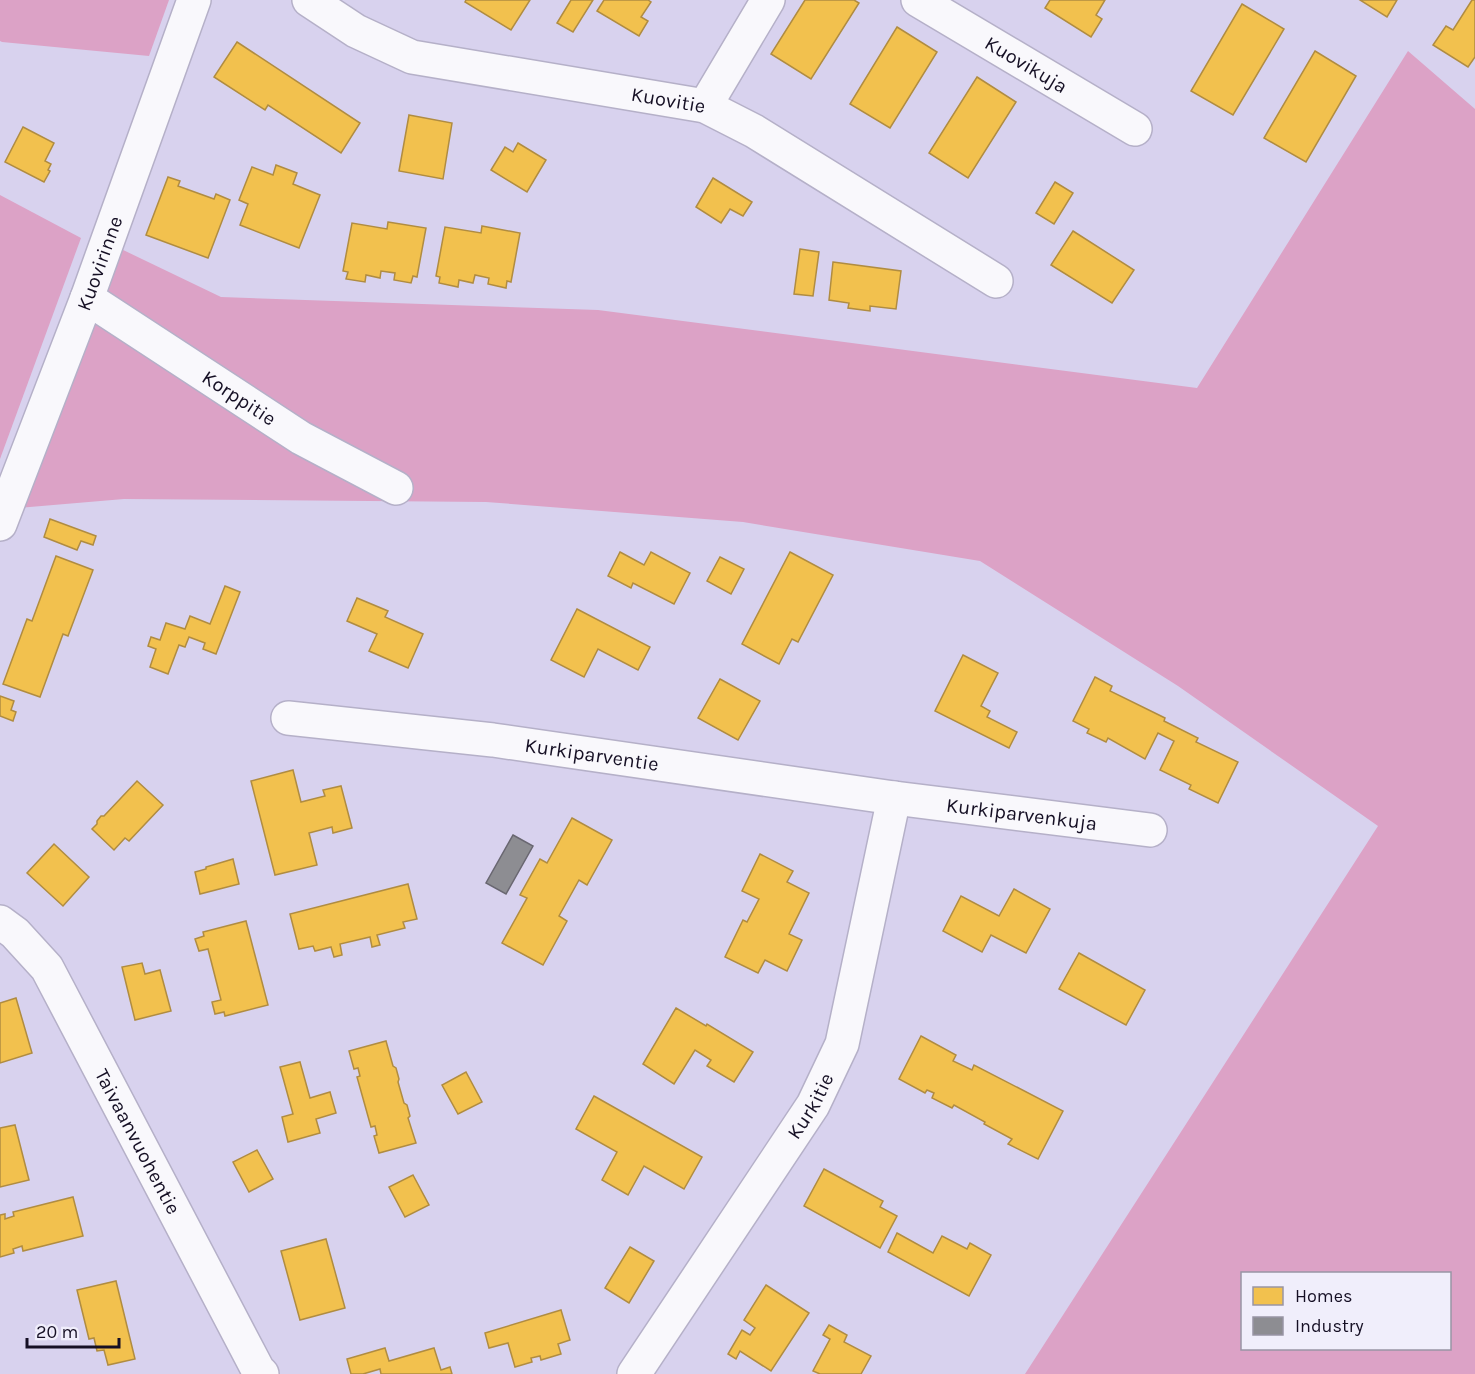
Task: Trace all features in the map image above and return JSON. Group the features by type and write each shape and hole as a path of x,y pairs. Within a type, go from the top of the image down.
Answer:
{"street":[{"name":"Kuovirinne","path":"0,524 87,298 194,0"},
{"name":"Kuovitie","path":"309,0 356,31 412,57 705,106 754,131 996,281"},
{"path":"705,106 768,0"},
{"name":"Kuovikuja","path":"918,0 1135,129"},
{"name":"Korppitie","path":"87,298 301,438 396,488"},
{"name":"Kurkiparventie","path":"288,718 493,740 894,798"},
{"name":"Kurkiparvenkuja","path":"894,798 1150,830"},
{"name":"Kurkitie","path":"634,1374 813,1105 842,1044 894,798"},
{"name":"Taivaanvuohentie","path":"0,922 15,933 47,968 262,1374"}],"shaded area":[{"path":"0,0 169,0 149,56 2,42 0,41"},
{"path":"1408,51 1475,109 1475,1374 1025,1374 1378,826 1178,686 980,561 743,522 486,502 124,499 18,508 119,248 221,297 598,310 1197,388"},
{"path":"0,195 81,238 0,459"}],"building: Homes":[{"path":"466,0 530,0 511,30 465,2"},
{"path":"571,0 593,0 573,32 557,23"},
{"path":"604,0 648,0 651,2 641,17 648,21 639,36 597,11"},
{"path":"805,0 854,0 859,3 811,79 771,54"},
{"path":"1050,0 1105,0 1096,15 1102,19 1091,37 1045,8"},
{"path":"1360,0 1397,0 1387,17"},
{"path":"1472,0 1475,0 1475,57 1468,67 1433,45 1446,26 1453,30"},
{"path":"1242,4 1284,29 1233,115 1191,91"},
{"path":"897,27 937,52 890,128 850,104"},
{"path":"237,42 360,123 341,153 268,105 265,110 214,77"},
{"path":"1315,51 1356,76 1306,162 1264,138"},
{"path":"977,77 1016,102 968,178 929,153"},
{"path":"409,115 452,123 443,179 399,171"},
{"path":"23,127 54,143 45,161 51,164 44,182 5,162"},
{"path":"518,143 546,160 527,192 491,170 505,147 513,152"},
{"path":"276,165 297,173 293,184 320,195 299,248 240,225 248,204 239,200 252,167 273,175"},
{"path":"168,177 180,181 178,186 214,199 216,194 230,200 208,258 146,235"},
{"path":"713,178 752,202 743,216 730,209 721,223 696,207"},
{"path":"1055,182 1073,193 1054,224 1036,213"},
{"path":"388,222 426,228 417,277 413,276 411,283 394,280 395,273 381,271 380,278 366,275 365,282 346,279 348,272 343,271 352,223 387,229"},
{"path":"482,226 520,233 511,282 507,281 506,288 488,284 489,278 475,275 473,283 459,280 458,287 439,283 440,277 436,276 445,227 481,233"},
{"path":"1073,231 1134,270 1112,303 1051,265"},
{"path":"800,249 819,252 813,296 794,294"},
{"path":"833,262 901,271 896,309 870,306 870,311 848,308 849,303 829,300"},
{"path":"50,519 96,536 93,545 81,541 77,550 44,537"},
{"path":"620,552 644,565 651,552 690,573 674,604 633,583 631,588 608,576"},
{"path":"790,552 833,575 798,642 792,639 779,664 742,644"},
{"path":"56,556 93,570 68,636 63,634 40,697 3,684 27,619 32,621"},
{"path":"720,557 744,569 731,594 707,581"},
{"path":"225,586 240,592 216,654 203,649 205,643 189,637 185,647 179,645 168,674 150,667 156,649 148,646 151,637 160,640 166,623 185,629 190,616 210,624"},
{"path":"357,598 388,611 385,617 423,634 408,668 369,651 377,634 347,621"},
{"path":"577,609 650,647 638,670 598,649 584,677 551,660"},
{"path":"963,655 998,673 981,706 990,711 987,717 1017,732 1009,748 935,711"},
{"path":"1095,677 1112,686 1110,691 1165,718 1164,721 1198,738 1196,742 1238,762 1218,803 1189,789 1191,785 1160,770 1174,741 1158,733 1145,759 1108,738 1106,742 1087,733 1089,729 1073,721"},
{"path":"720,679 760,701 738,740 698,718"},
{"path":"0,696 14,701 11,710 16,712 13,721 0,716"},
{"path":"293,770 301,802 325,796 323,790 341,786 352,828 333,833 332,827 309,833 317,865 275,875 251,781"},
{"path":"137,781 163,805 129,841 125,838 114,850 92,829 101,816 104,816"},
{"path":"572,818 612,840 587,885 579,880 559,916 567,921 543,965 502,943 527,898 520,895 540,859 547,863"},
{"path":"54,844 89,877 63,906 27,873"},
{"path":"760,854 793,871 787,882 809,893 789,934 802,940 787,971 765,960 758,973 725,957 743,920 747,922 759,899 742,891"},
{"path":"233,859 239,884 200,894 195,872"},
{"path":"408,884 417,919 403,922 405,928 377,935 380,945 372,947 370,937 340,944 342,955 334,957 331,947 315,951 313,946 299,949 290,914"},
{"path":"1014,889 1050,909 1026,953 991,935 982,952 943,931 961,896 999,916"},
{"path":"246,921 268,1005 225,1016 224,1012 215,1014 212,1002 221,1000 208,949 199,951 195,939 204,936 203,932"},
{"path":"1079,953 1145,990 1126,1025 1059,989"},
{"path":"142,963 145,974 160,970 171,1011 135,1020 122,967"},
{"path":"16,998 32,1053 0,1063 0,1003"},
{"path":"676,1008 753,1052 734,1082 707,1066 711,1060 695,1050 674,1084 643,1064"},
{"path":"921,1036 956,1055 953,1061 972,1070 974,1065 1063,1111 1038,1159 1008,1144 1012,1139 984,1124 985,1122 954,1105 952,1108 932,1098 934,1093 927,1090 925,1093 899,1079"},
{"path":"386,1041 393,1066 396,1068 404,1103 407,1105 410,1116 408,1118 416,1143 379,1153 374,1136 377,1135 375,1126 371,1127 357,1077 360,1076 358,1068 354,1069 349,1051"},
{"path":"300,1062 310,1098 330,1092 336,1113 316,1119 320,1133 288,1142 282,1117 293,1114 280,1067"},
{"path":"466,1072 482,1102 458,1114 442,1085"},
{"path":"594,1096 702,1157 684,1189 644,1166 628,1195 602,1180 617,1152 576,1129"},
{"path":"15,1125 29,1180 0,1187 0,1128"},
{"path":"257,1150 273,1179 249,1192 233,1162"},
{"path":"824,1169 883,1201 880,1207 897,1216 880,1248 804,1206"},
{"path":"413,1175 429,1205 405,1217 389,1187"},
{"path":"73,1197 83,1236 23,1251 22,1246 13,1249 14,1253 0,1257 0,1215 5,1214 5,1219 14,1216 13,1212"},
{"path":"897,1233 933,1253 942,1236 967,1249 970,1243 991,1255 969,1296 888,1252"},
{"path":"326,1239 345,1308 300,1320 281,1251"},
{"path":"630,1247 654,1261 629,1303 605,1288"},
{"path":"116,1281 135,1359 108,1365 104,1350 97,1351 94,1338 89,1339 77,1290"},
{"path":"766,1285 809,1313 771,1371 740,1351 736,1359 728,1354 742,1330 750,1335 755,1328 744,1320"},
{"path":"561,1310 570,1340 558,1344 561,1354 541,1360 540,1356 531,1358 532,1362 515,1367 508,1343 489,1348 485,1333"},
{"path":"829,1325 847,1335 844,1342 871,1356 861,1374 820,1374 813,1371 830,1339 823,1335"},
{"path":"385,1348 389,1361 434,1348 441,1370 450,1367 452,1374 381,1374 380,1369 363,1374 351,1374 347,1359"}],"building: Industry":[{"path":"513,835 533,846 506,894 486,883"}]}
